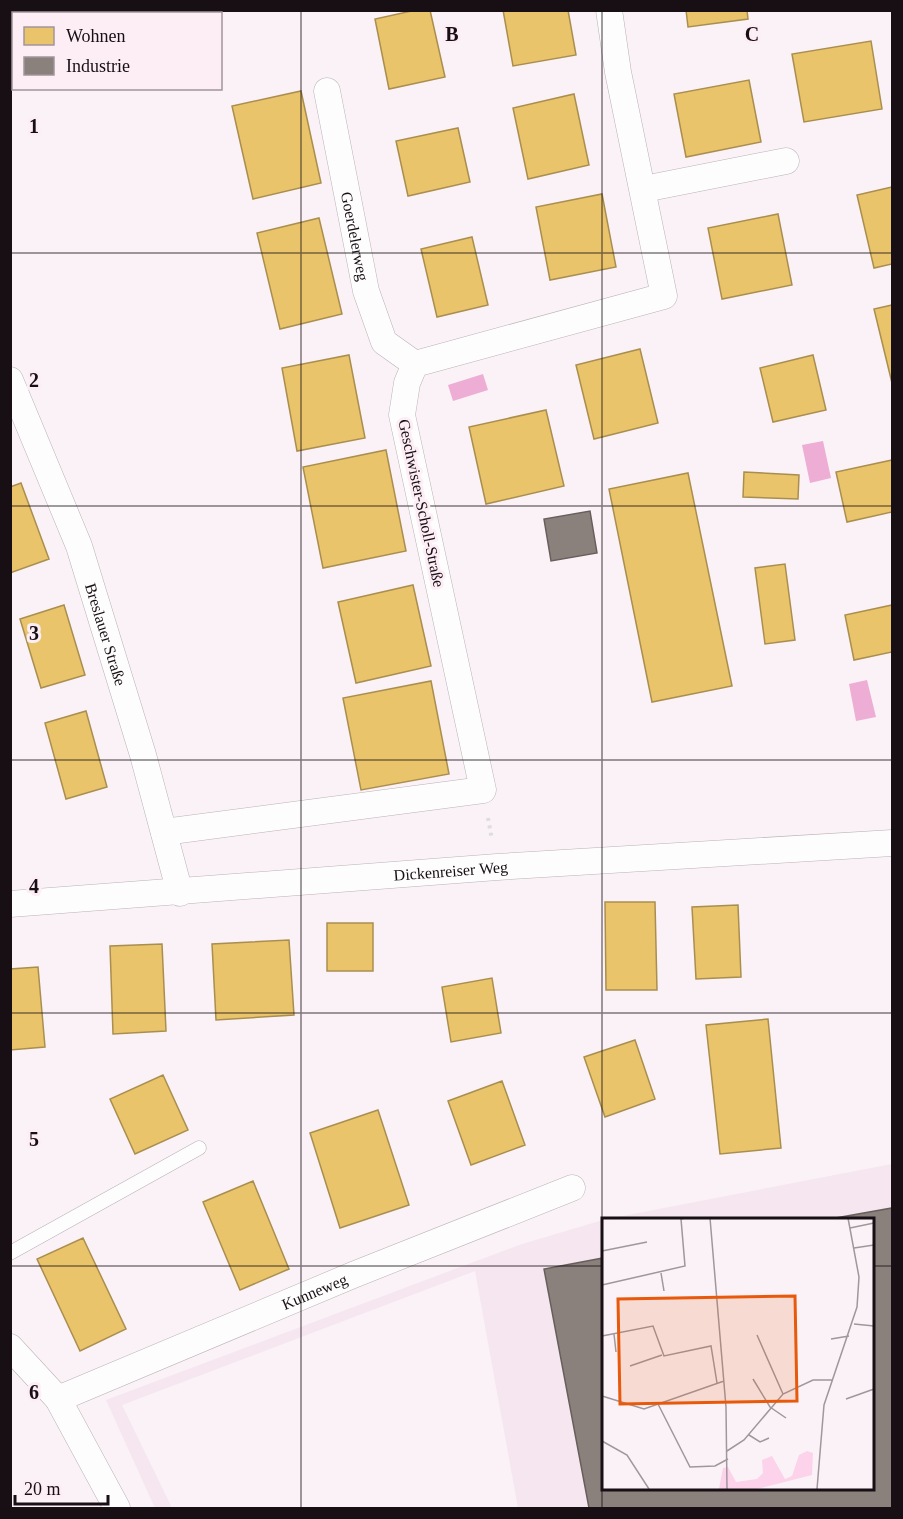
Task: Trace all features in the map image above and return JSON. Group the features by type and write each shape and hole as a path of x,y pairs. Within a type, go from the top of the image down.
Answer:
{"street":[{"path":"415,364 664,296 644,189 618,72 609,10"},
{"name":"Goerdelerweg","path":"327,91 366,291 384,342 415,364"},
{"path":"644,189 786,161"},
{"name":"Geschwister-Scholl-Straße","path":"415,364 407,383 402,416 483,790"},
{"name":"Breslauer Straße","path":"10,380 79,546 143,755 180,893"},
{"path":"164,832 483,790"},
{"name":"Dickenreiser Weg","path":"10,904 180,893 497,867 892,843"},
{"name":"Kunneweg","path":"58,1399 353,1275 572,1188"},
{"path":"10,1347 58,1399 113,1508"}],"lane":[{"path":"10,1253 199,1148"}],"path":[{"path":"483,790 497,867"}],"shaded area":[{"path":"483,374 488,390 453,401 448,385"},
{"path":"823,441 831,478 810,483 802,445"},
{"path":"867,680 876,717 856,721 849,684"},
{"path":"892,1164 892,1208 836,1218 612,1218"},
{"path":"602,1220 602,1258 544,1269 589,1508 518,1508 475,1271 122,1405 172,1508 155,1508 106,1400 519,1245"}],"building: Wohnen":[{"path":"416,10 430,10 445,77 389,89 375,19"},
{"path":"503,10 568,10 576,55 513,66"},
{"path":"686,10 747,10 748,19 688,27"},
{"path":"871,41 882,109 804,122 792,54"},
{"path":"749,80 761,142 686,157 674,94"},
{"path":"301,91 321,183 253,199 232,106"},
{"path":"574,94 589,165 528,179 513,108"},
{"path":"458,128 470,182 408,196 396,141"},
{"path":"892,187 892,264 874,268 857,195"},
{"path":"602,194 616,267 550,280 536,207"},
{"path":"778,214 792,285 722,299 708,228"},
{"path":"319,218 342,314 280,329 257,233"},
{"path":"472,237 488,305 437,317 421,249"},
{"path":"892,305 892,383 874,309"},
{"path":"640,349 658,423 594,439 576,365"},
{"path":"349,355 365,438 297,451 282,368"},
{"path":"813,355 826,410 773,422 760,368"},
{"path":"546,410 564,486 486,504 469,427"},
{"path":"386,450 406,551 323,568 303,467"},
{"path":"892,460 892,512 847,522 836,472"},
{"path":"744,472 799,475 798,499 743,497"},
{"path":"688,473 732,686 652,702 609,489"},
{"path":"21,483 49,559 10,573 10,487"},
{"path":"785,564 795,640 765,644 755,568"},
{"path":"413,585 431,666 356,683 338,602"},
{"path":"64,605 85,675 41,688 20,619"},
{"path":"892,605 892,652 854,660 845,615"},
{"path":"431,681 449,774 361,790 343,698"},
{"path":"86,711 107,787 66,799 45,723"},
{"path":"605,902 655,902 657,990 606,990"},
{"path":"738,905 741,977 696,979 692,907"},
{"path":"327,923 373,923 373,971 327,971"},
{"path":"289,940 294,1015 216,1020 212,944"},
{"path":"162,944 166,1031 113,1034 110,946"},
{"path":"38,967 45,1047 10,1050 10,969"},
{"path":"492,978 501,1033 451,1042 442,987"},
{"path":"768,1019 781,1148 720,1154 706,1025"},
{"path":"635,1040 655,1099 605,1117 584,1057"},
{"path":"163,1075 188,1130 135,1154 110,1099"},
{"path":"502,1081 525,1145 471,1165 448,1101"},
{"path":"378,1110 409,1205 340,1228 310,1133"},
{"path":"253,1181 289,1269 240,1290 203,1202"},
{"path":"83,1238 126,1329 80,1351 37,1259"}],"building: Industrie":[{"path":"590,511 597,553 551,561 544,519"},
{"path":"892,1208 892,1508 589,1508 544,1269 602,1258 602,1489 873,1489 873,1218 836,1218"}]}
